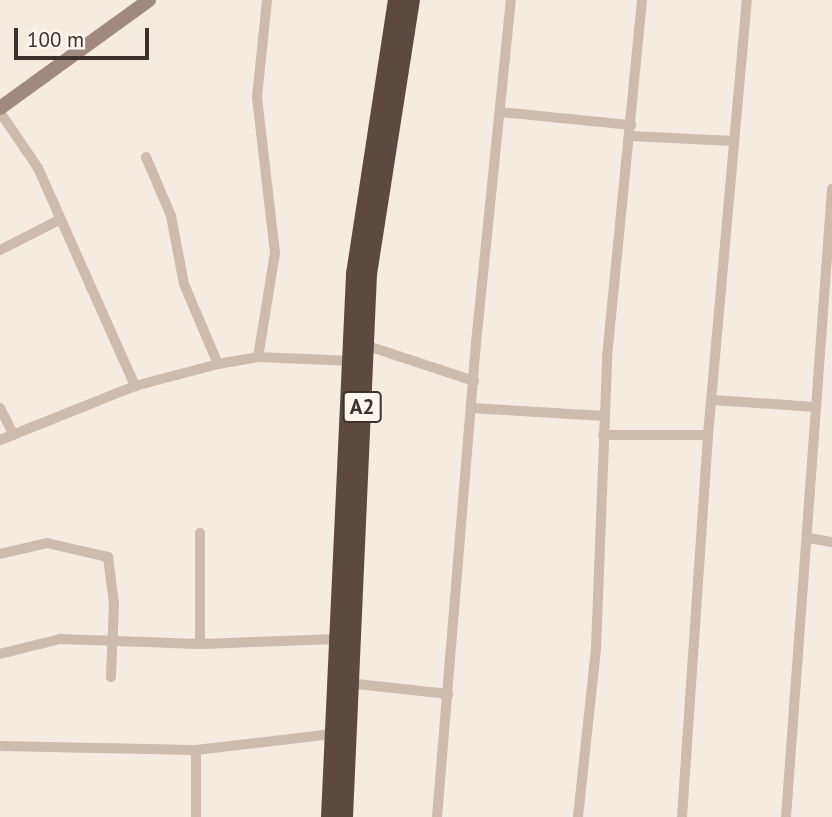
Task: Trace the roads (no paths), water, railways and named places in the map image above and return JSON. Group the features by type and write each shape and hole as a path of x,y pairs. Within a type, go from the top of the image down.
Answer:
{"highway":[{"name":"A2","path":"330,817 337,639 360,356 403,7"},
{"name":"A2","path":"344,817 360,356"}],"street":[{"path":"0,96 133,0"},
{"path":"135,386 38,168 0,110 149,0"},
{"path":"258,356 275,253 257,97 267,0"},
{"path":"437,817 471,408 511,0"},
{"path":"578,817 596,649 603,435 642,0"},
{"path":"682,817 708,435 747,0"},
{"path":"500,112 733,141"},
{"path":"146,157 171,216 184,284 218,364"},
{"path":"786,817 809,538 816,407 828,325 832,189"},
{"path":"0,250 61,219"},
{"path":"0,440 135,386 258,356 360,356 474,381"},
{"path":"713,400 816,407"},
{"path":"0,408 14,435"},
{"path":"471,408 605,416"},
{"path":"603,435 708,435"},
{"path":"200,533 200,644"},
{"path":"809,538 832,542"},
{"path":"0,554 47,544 108,556 113,570 111,677"},
{"path":"0,654 60,639 200,644 337,639"},
{"path":"348,683 448,694"},
{"path":"0,746 196,750 332,734"},
{"path":"196,750 196,817"}]}
